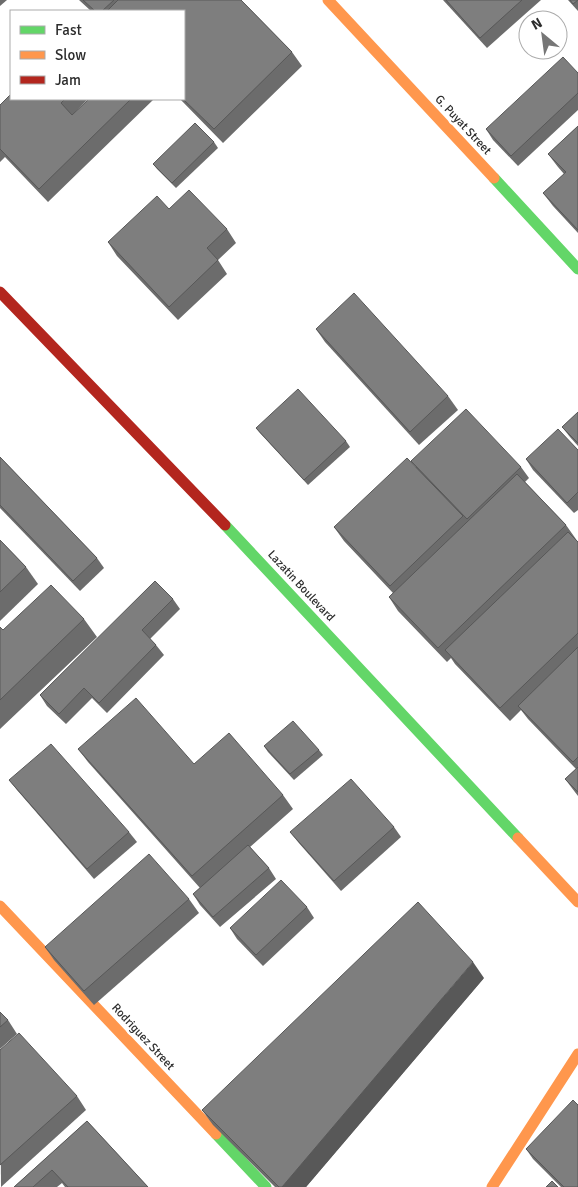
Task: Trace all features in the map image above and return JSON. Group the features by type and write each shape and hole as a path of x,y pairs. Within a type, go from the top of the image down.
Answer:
{"street":[{"name":"G. Puyat Street","path":"328,0 578,270"},
{"name":"Lazatin Boulevard","path":"0,292 259,562 578,902"},
{"name":"Rodriguez Street","path":"0,906 266,1187"},
{"path":"492,1187 578,1054"}],"building":[{"path":"83,0 114,0 103,10 94,10"},
{"path":"118,0 241,0 292,52 214,129 184,100 185,10 108,10"},
{"path":"446,0 522,0 480,38"},
{"path":"570,0 578,0 573,4"},
{"path":"560,60 566,60 578,73 578,93 511,156 486,129"},
{"path":"10,95 10,100 64,100 61,103 72,115 88,100 130,100 39,189 0,149 0,105"},
{"path":"195,123 214,142 172,183 153,164"},
{"path":"578,126 578,230 543,193 566,172 548,154"},
{"path":"189,190 227,229 207,248 218,260 169,307 108,242 157,196 169,209"},
{"path":"354,293 448,396 410,432 316,329"},
{"path":"298,389 346,441 304,480 256,428"},
{"path":"466,409 521,467 467,519 411,461"},
{"path":"578,412 578,443 562,427"},
{"path":"558,429 578,450 578,492 567,503 526,459"},
{"path":"0,457 97,558 73,581 0,505"},
{"path":"407,458 463,516 390,586 334,527"},
{"path":"517,474 566,525 438,648 389,597"},
{"path":"568,532 578,542 578,633 500,708 445,650"},
{"path":"0,540 26,567 0,592"},
{"path":"155,581 173,599 142,630 156,645 99,703 84,688 59,714 40,695"},
{"path":"51,585 84,619 0,700 0,627 3,630"},
{"path":"578,647 578,757 573,762 518,706"},
{"path":"136,698 194,764 229,733 283,795 192,876 78,749"},
{"path":"293,721 319,750 290,774 264,746"},
{"path":"51,744 129,832 87,869 9,780"},
{"path":"578,767 578,792 565,779"},
{"path":"351,779 394,827 334,881 290,832"},
{"path":"248,845 269,868 213,917 193,894"},
{"path":"149,854 189,899 84,991 45,947"},
{"path":"281,880 307,907 256,955 230,928"},
{"path":"418,902 473,962 282,1187 279,1187 202,1110"},
{"path":"0,1012 8,1020 0,1027"},
{"path":"19,1033 77,1096 0,1165 0,1050"},
{"path":"573,1100 578,1105 578,1187 564,1187 526,1149"},
{"path":"87,1121 148,1187 68,1187 52,1170 33,1187 14,1187"},
{"path":"552,1181 558,1187 546,1187"}],"traffic: fast":[{"path":"494,178 578,269"},
{"path":"225,525 518,838"},
{"path":"216,1134 266,1187"}],"traffic: slow":[{"path":"328,0 494,178"},
{"path":"518,838 578,902"},
{"path":"0,906 216,1134"},
{"path":"492,1187 578,1054"}],"traffic: jam":[{"path":"0,292 225,525"}]}
